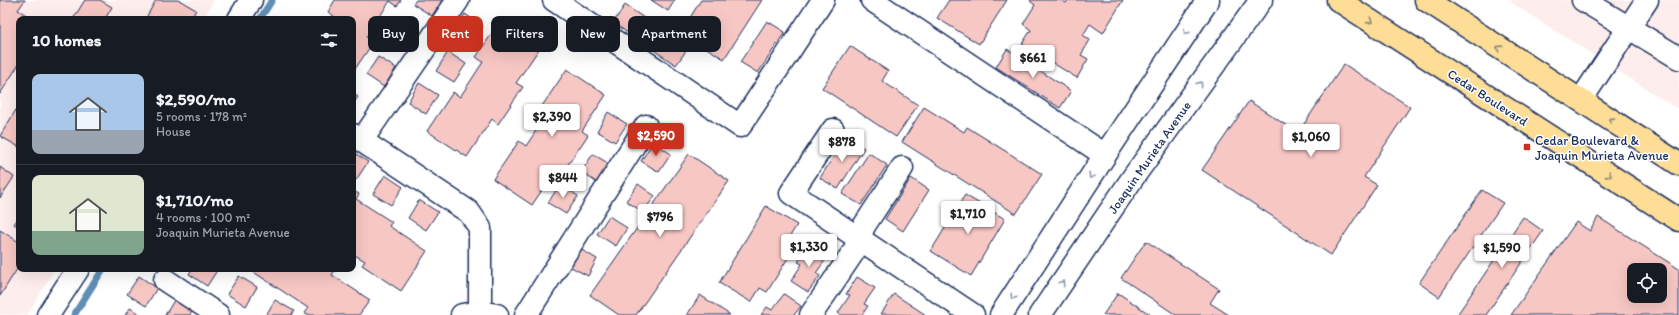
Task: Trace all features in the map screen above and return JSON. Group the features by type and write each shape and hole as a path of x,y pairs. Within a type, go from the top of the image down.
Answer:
{"main road":[{"name":"Cedar Boulevard","path":"1338,0 1679,220"},
{"path":"1426,0 1679,164"}],"street":[{"path":"241,16 251,0"},
{"path":"458,0 358,138 469,212 480,228 479,314"},
{"path":"554,0 740,126 823,0"},
{"path":"872,0 1105,155"},
{"path":"1001,315 1208,0"},
{"name":"Joaquin Murieta Avenue","path":"1040,315 1134,176 1261,0"},
{"path":"1583,0 1679,58"},
{"path":"1581,100 1647,0"},
{"path":"526,315 646,126"},
{"path":"833,130 791,193 974,315"},
{"path":"811,315 854,251 864,226 902,168"},
{"path":"48,315 76,272"},
{"path":"165,280 218,315"}],"shaded area":[{"path":"0,0 214,0 205,16 16,16 16,272 53,272 27,315 0,315"},
{"path":"1507,0 1679,0 1679,110"}],"building":[{"path":"0,0 25,0 18,10 28,16 16,16 16,69 0,94"},
{"path":"85,0 100,0 112,7 107,16 75,16"},
{"path":"156,0 179,0 196,10 193,16 147,16"},
{"path":"335,0 401,0 397,6 390,1 380,16 368,16 368,34 366,37 368,38 368,50 356,68 356,16 334,16 328,12"},
{"path":"416,0 442,0 432,16 413,4"},
{"path":"651,0 675,0 668,11"},
{"path":"701,0 762,0 724,59 713,52 721,52 721,16 691,16"},
{"path":"949,0 1007,0 979,44 937,18"},
{"path":"1061,0 1066,3 1068,0 1123,0 1103,33 1090,24 1083,35 1090,40 1081,55 1088,59 1077,78 1022,44 1031,30 1023,24 1035,5 1030,1"},
{"path":"625,5 641,16 628,16 628,33 620,28 620,16 618,16"},
{"path":"767,21 785,32 758,73 740,62"},
{"path":"491,35 491,52 537,52 516,83 523,87 498,124 492,119 467,157 427,131 453,92 460,97 483,62 476,57 479,52 483,52 483,47"},
{"path":"850,46 888,71 882,81 918,105 896,137 822,88"},
{"path":"1007,49 1071,91 1060,108 996,67"},
{"path":"448,52 466,64 454,82 436,71"},
{"path":"656,52 685,52 676,65"},
{"path":"378,57 396,68 384,87 366,75"},
{"path":"1344,64 1410,107 1364,177 1377,185 1331,255 1202,170 1249,101 1298,133"},
{"path":"567,69 606,95 582,131 588,135 563,172 557,168 532,205 493,179 519,141 526,146 549,111 542,106"},
{"path":"419,83 438,95 426,114 408,102"},
{"path":"924,107 964,132 967,127 1042,174 1016,214 902,142"},
{"path":"16,110 16,145 0,136"},
{"path":"608,112 627,124 615,142 597,131"},
{"path":"846,137 864,148 838,189 820,178"},
{"path":"653,142 671,154 659,172 641,161"},
{"path":"869,153 887,165 861,205 842,194"},
{"path":"356,154 368,162 356,180"},
{"path":"593,154 611,165 599,184 581,172"},
{"path":"689,154 729,181 636,315 619,315 590,295"},
{"path":"0,167 14,177 0,198"},
{"path":"385,175 403,187 391,205 373,194"},
{"path":"911,178 929,190 903,231 885,219"},
{"path":"560,184 578,196 566,214 548,203"},
{"path":"638,184 655,196 643,212 626,201"},
{"path":"1482,190 1503,203 1439,297 1419,283"},
{"path":"965,195 1005,219 971,276 931,251"},
{"path":"356,199 392,222 389,226 427,251 401,291 362,265 365,261 356,256"},
{"path":"419,200 438,212 426,230 408,218"},
{"path":"766,206 797,225 783,247 791,253 767,292 760,288 751,302 719,283"},
{"path":"609,216 627,228 616,246 597,234"},
{"path":"1523,217 1543,231 1486,315 1457,315"},
{"path":"1598,217 1679,269 1679,315 1511,315 1576,222 1590,231"},
{"path":"0,230 16,240 16,271 0,296"},
{"path":"1146,241 1219,289 1210,303 1229,315 1176,315 1121,278"},
{"path":"810,244 828,256 816,273 820,276 808,292 791,281 802,264 798,262"},
{"path":"580,249 597,259 588,276 571,267"},
{"path":"190,272 216,272 207,286 189,274"},
{"path":"254,272 334,272 332,275 370,300 359,315 307,315 304,313 308,308"},
{"path":"139,276 157,288 146,306 127,294"},
{"path":"239,276 257,287 246,306 227,294"},
{"path":"857,277 875,288 864,304 868,306 862,315 841,315 838,313 850,295 846,294"},
{"path":"1118,293 1151,315 1103,315"},
{"path":"784,294 801,306 794,315 761,315 767,307 772,310"},
{"path":"894,294 926,315 881,314"},
{"path":"700,295 730,315 687,315"},
{"path":"175,299 193,310 190,315 165,315"},
{"path":"275,300 294,311 291,315 266,315"},
{"path":"130,308 141,315 125,315"}],"waterway":[{"path":"262,16 272,0"},
{"path":"74,315 101,272"}],"place":[{"name":"Cedar Boulevard & Joaquin Murieta Avenue","path":"1527,147"}]}
